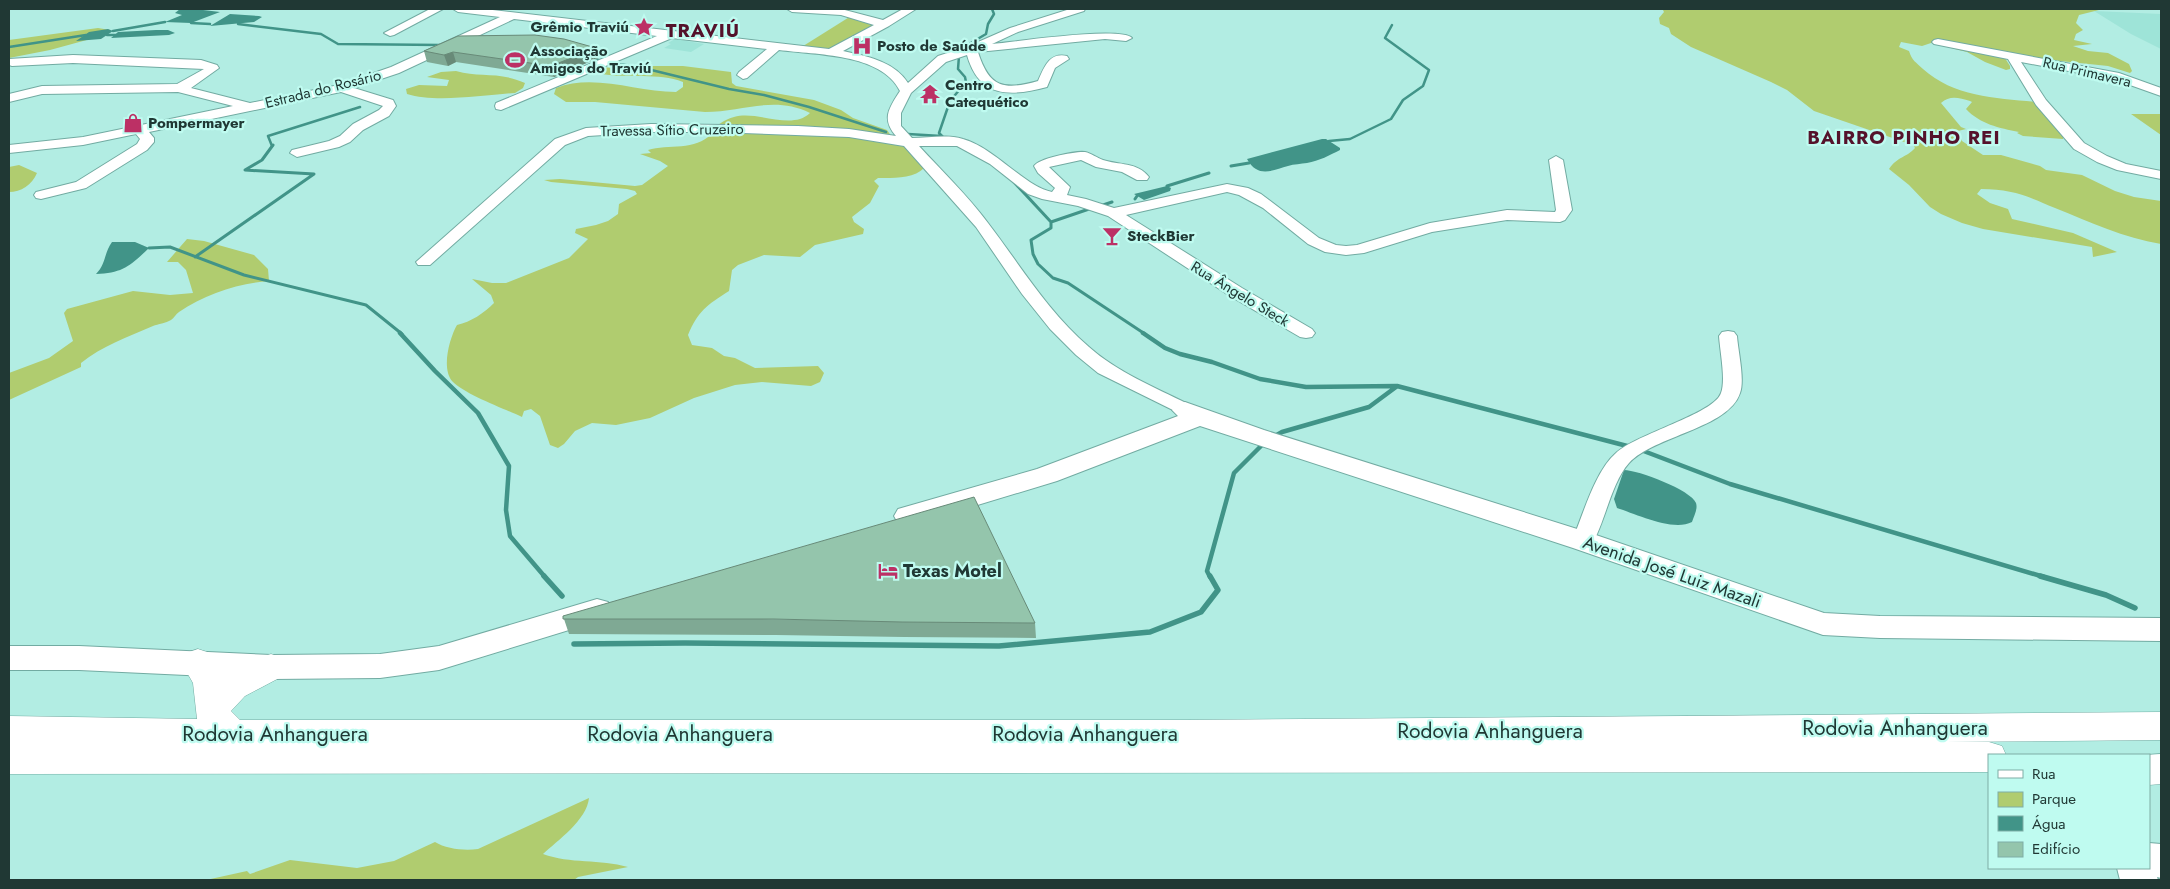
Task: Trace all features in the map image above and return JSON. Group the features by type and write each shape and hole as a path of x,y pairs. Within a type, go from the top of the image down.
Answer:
{"highway":[{"path":"198,662 209,676 222,721"},
{"path":"222,721 233,687 271,667"},
{"name":"Rodovia Anhanguera","path":"9,730 222,721 1188,734 2161,726"},
{"name":"Rodovia Anhanguera","path":"9,759 1988,757"},
{"path":"1857,758 1988,769"}],"main road":[{"name":"Avenida José Luiz Mazali","path":"1190,412 1299,450 1583,541 1823,624 1880,627 2161,630"},
{"path":"879,525 1047,475 1159,431 1190,412"},
{"path":"9,658 198,662 271,667 380,666 439,658 622,602"}],"street":[{"path":"390,33 438,9"},
{"path":"458,9 831,53 880,65 900,79 906,92"},
{"name":"Estrada do Rosário","path":"9,148 83,141 342,88 396,70 525,9"},
{"path":"792,9 841,12 885,24"},
{"path":"831,53 911,9"},
{"path":"1080,9 1044,19 942,59 906,92 895,111 893,121 906,142 981,224 1028,290 1056,325 1082,351 1105,369 1190,412"},
{"path":"501,106 669,35"},
{"path":"971,49 990,49 1105,36 1126,38"},
{"path":"458,42 487,42"},
{"name":"Rua Primavera","path":"1938,42 2119,76 2161,92"},
{"path":"743,75 776,47"},
{"path":"971,49 973,62 983,78 993,85 1014,89 1044,84 1046,82 1046,71 1050,65 1063,59"},
{"path":"595,53 618,58"},
{"path":"2011,55 2041,102 2079,146 2102,159 2122,167 2161,175"},
{"path":"12,62 73,59 201,64 213,68 189,84 178,88"},
{"path":"9,98 27,92 42,90 178,88 250,107"},
{"path":"297,153 334,144 345,139 358,127 384,113 390,106 388,102 381,99 342,88"},
{"name":"Travessa Sítio Cruzeiro","path":"424,262 560,142 586,132 652,128 798,130 849,133 906,142"},
{"path":"41,195 81,185 142,147 147,142 147,138 140,130"},
{"name":"Rua Ângelo Steck","path":"906,142 960,142 995,161 1033,191 1042,195 1081,202 1113,213 1236,292 1306,333"},
{"path":"1056,197 1062,192 1064,187 1043,170 1041,166 1056,161 1083,156 1108,166 1126,168 1142,176"},
{"path":"1113,213 1227,188 1240,189 1254,194 1310,239 1327,247 1346,251 1358,250 1430,228 1507,215 1560,217 1564,210 1556,160"},
{"path":"1583,541 1622,458 1643,443 1702,418 1725,404 1731,394 1728,336"}],"shaded area":[{"path":"2094,11 2161,14 2161,49 2131,34"},
{"path":"675,39 704,44 691,52 664,48"}],"green space":[{"path":"1649,9 2103,9 2079,15 2076,23 2083,30 2076,34 2074,40 2092,44 2073,46 2088,51 2108,53 2129,64 2132,71 2130,73 2108,66 2003,55 2010,66 2010,69 2006,70 1985,62 1967,52 1931,43 1922,46 1901,42 1899,47 1909,51 1913,59 1936,79 1965,92 1997,98 2045,103 2063,135 2063,139 2023,136 2017,133 2019,132 1990,125 1966,109 1972,102 1970,101 1951,98 1941,103 1961,127 1966,129 1958,131 1962,141 1983,155 2001,155 2040,166 2046,170 2082,175 2115,191 2134,197 2161,201 2161,244 2120,234 2027,197 2002,190 1981,189 1977,194 1990,203 2008,209 2012,219 2073,233 2117,252 2093,257 2092,247 1983,229 1941,214 1930,207 1909,185 1889,169 1915,148 1913,145 1814,111 1787,90 1691,47 1671,34 1669,28 1660,24 1659,18 1664,12 1663,10"},
{"path":"851,16 875,25 833,50 800,48"},
{"path":"98,28 110,30 105,35 50,50 9,58 9,40"},
{"path":"622,66 683,66 731,72 732,83 736,86 814,100 841,110 853,118 887,130 894,140 907,147 924,168 920,172 909,176 878,178 874,181 879,186 870,203 852,217 854,222 864,229 863,234 815,245 800,257 764,255 738,265 732,270 729,291 704,309 688,335 692,345 712,348 724,356 735,358 755,368 818,366 824,373 820,382 811,386 762,382 735,385 694,398 650,418 616,425 592,423 575,431 558,448 550,445 540,416 531,409 524,411 522,417 475,396 452,381 447,368 449,345 457,325 477,317 494,303 491,295 472,279 492,283 506,283 569,258 588,239 575,233 576,229 608,221 618,214 619,204 637,194 635,191 627,189 544,180 560,179 635,186 642,185 668,166 640,154 651,153 648,150 698,143 711,134 707,132 734,117 753,116 793,120 802,118 810,113 784,105 705,112 595,102 566,102 554,94 556,88 585,82 676,92 683,87 683,82 664,77 602,74 603,68"},
{"path":"456,71 506,77 525,83 523,88 515,93 475,97 431,98 407,94 406,89 419,85 447,86 449,80 427,77 441,72"},
{"path":"2131,114 2161,114 2161,135"},
{"path":"19,165 37,173 26,187 18,191 9,192 9,167"},
{"path":"187,239 204,241 254,255 268,269 269,281 222,290 200,300 179,312 171,320 106,347 81,363 81,367 9,400 9,373 49,358 73,341 64,313 67,309 133,291 170,295 193,293 186,270 178,262 167,262"},
{"path":"589,798 583,814 577,822 543,854 564,859 628,867 578,877 574,880 206,880 247,871 250,874 290,860 357,868 394,861 435,842 456,849 478,849"}],"water":[{"path":"180,9 220,12 191,23 165,22 182,15 175,13"},
{"path":"230,14 262,17 254,22 210,26"},
{"path":"108,29 113,31 101,39 76,41 89,32"},
{"path":"168,30 175,33 169,35 111,38 118,32"},
{"path":"1326,139 1340,148 1340,150 1316,161 1266,172 1256,169 1247,159"},
{"path":"1167,186 1171,188 1170,191 1144,200 1134,194"},
{"path":"112,242 135,242 149,248 136,260 120,270 96,274 102,266"},
{"path":"1624,470 1640,473 1685,492 1696,503 1696,512 1692,522 1684,525 1665,524 1617,508 1614,499"}],"building":[{"path":"535,35 564,39 596,48 551,66 453,52 444,55 424,51 458,36"},
{"name":"Texas Motel","path":"974,497 1035,623 773,619 563,619 563,616"}],"waterway":[{"path":"959,50 986,34 988,24 994,14 992,9"},
{"path":"113,31 165,22"},
{"path":"191,23 210,24"},
{"path":"238,24 321,34 338,44 441,45"},
{"path":"1329,141 1350,139 1391,119 1403,100 1423,86 1429,70 1385,38 1392,25"},
{"path":"9,47 86,35"},
{"path":"107,35 116,35"},
{"path":"945,139 939,133 950,101 966,82 965,77 958,69 959,56"},
{"path":"591,57 605,63 635,66 729,89 764,95 809,107 886,132"},
{"path":"272,146 268,136 360,107"},
{"path":"908,134 941,136"},
{"path":"196,257 314,174 245,170 262,160 273,145"},
{"path":"1231,166 1249,163"},
{"path":"1167,186 1209,173"},
{"path":"1012,180 1051,222"},
{"path":"1103,205 1112,202"},
{"path":"1051,222 1092,208"},
{"path":"1051,222 1051,228 1031,240 1033,254 1038,264 1053,278 1068,283 1145,334"},
{"path":"149,248 170,247 196,257"},
{"path":"196,257 244,275 366,305 402,334"},
{"path":"400,333 478,413 509,466 506,510 510,536 545,577"},
{"path":"1143,333 1165,348 1180,354 1212,362 1260,379 1306,387 1397,386 1631,447"},
{"path":"1275,436 1282,432 1369,407 1396,387"},
{"path":"1210,577 1207,571 1234,473 1264,443"},
{"path":"1641,450 1730,484 2044,577"},
{"path":"544,576 562,596"},
{"path":"574,644 685,643 999,646 1150,632 1201,612 1218,590 1210,576"},
{"path":"2040,576 2106,595 2135,608"}],"place":[{"name":"Grêmio Traviú","path":"644,27"},
{"name":"Posto de Saúde","path":"862,46"},
{"name":"Associação Amigos do Traviú","path":"515,60"},
{"name":"Centro Catequético","path":"930,94"},
{"name":"Pompermayer","path":"133,123"},
{"name":"SteckBier","path":"1112,236"},
{"name":"Texas Motel","path":"888,571"}],"district":[{"name":"TRAVIÚ","path":"703,30"},
{"name":"BAIRRO PINHO REI","path":"1904,137"}]}
